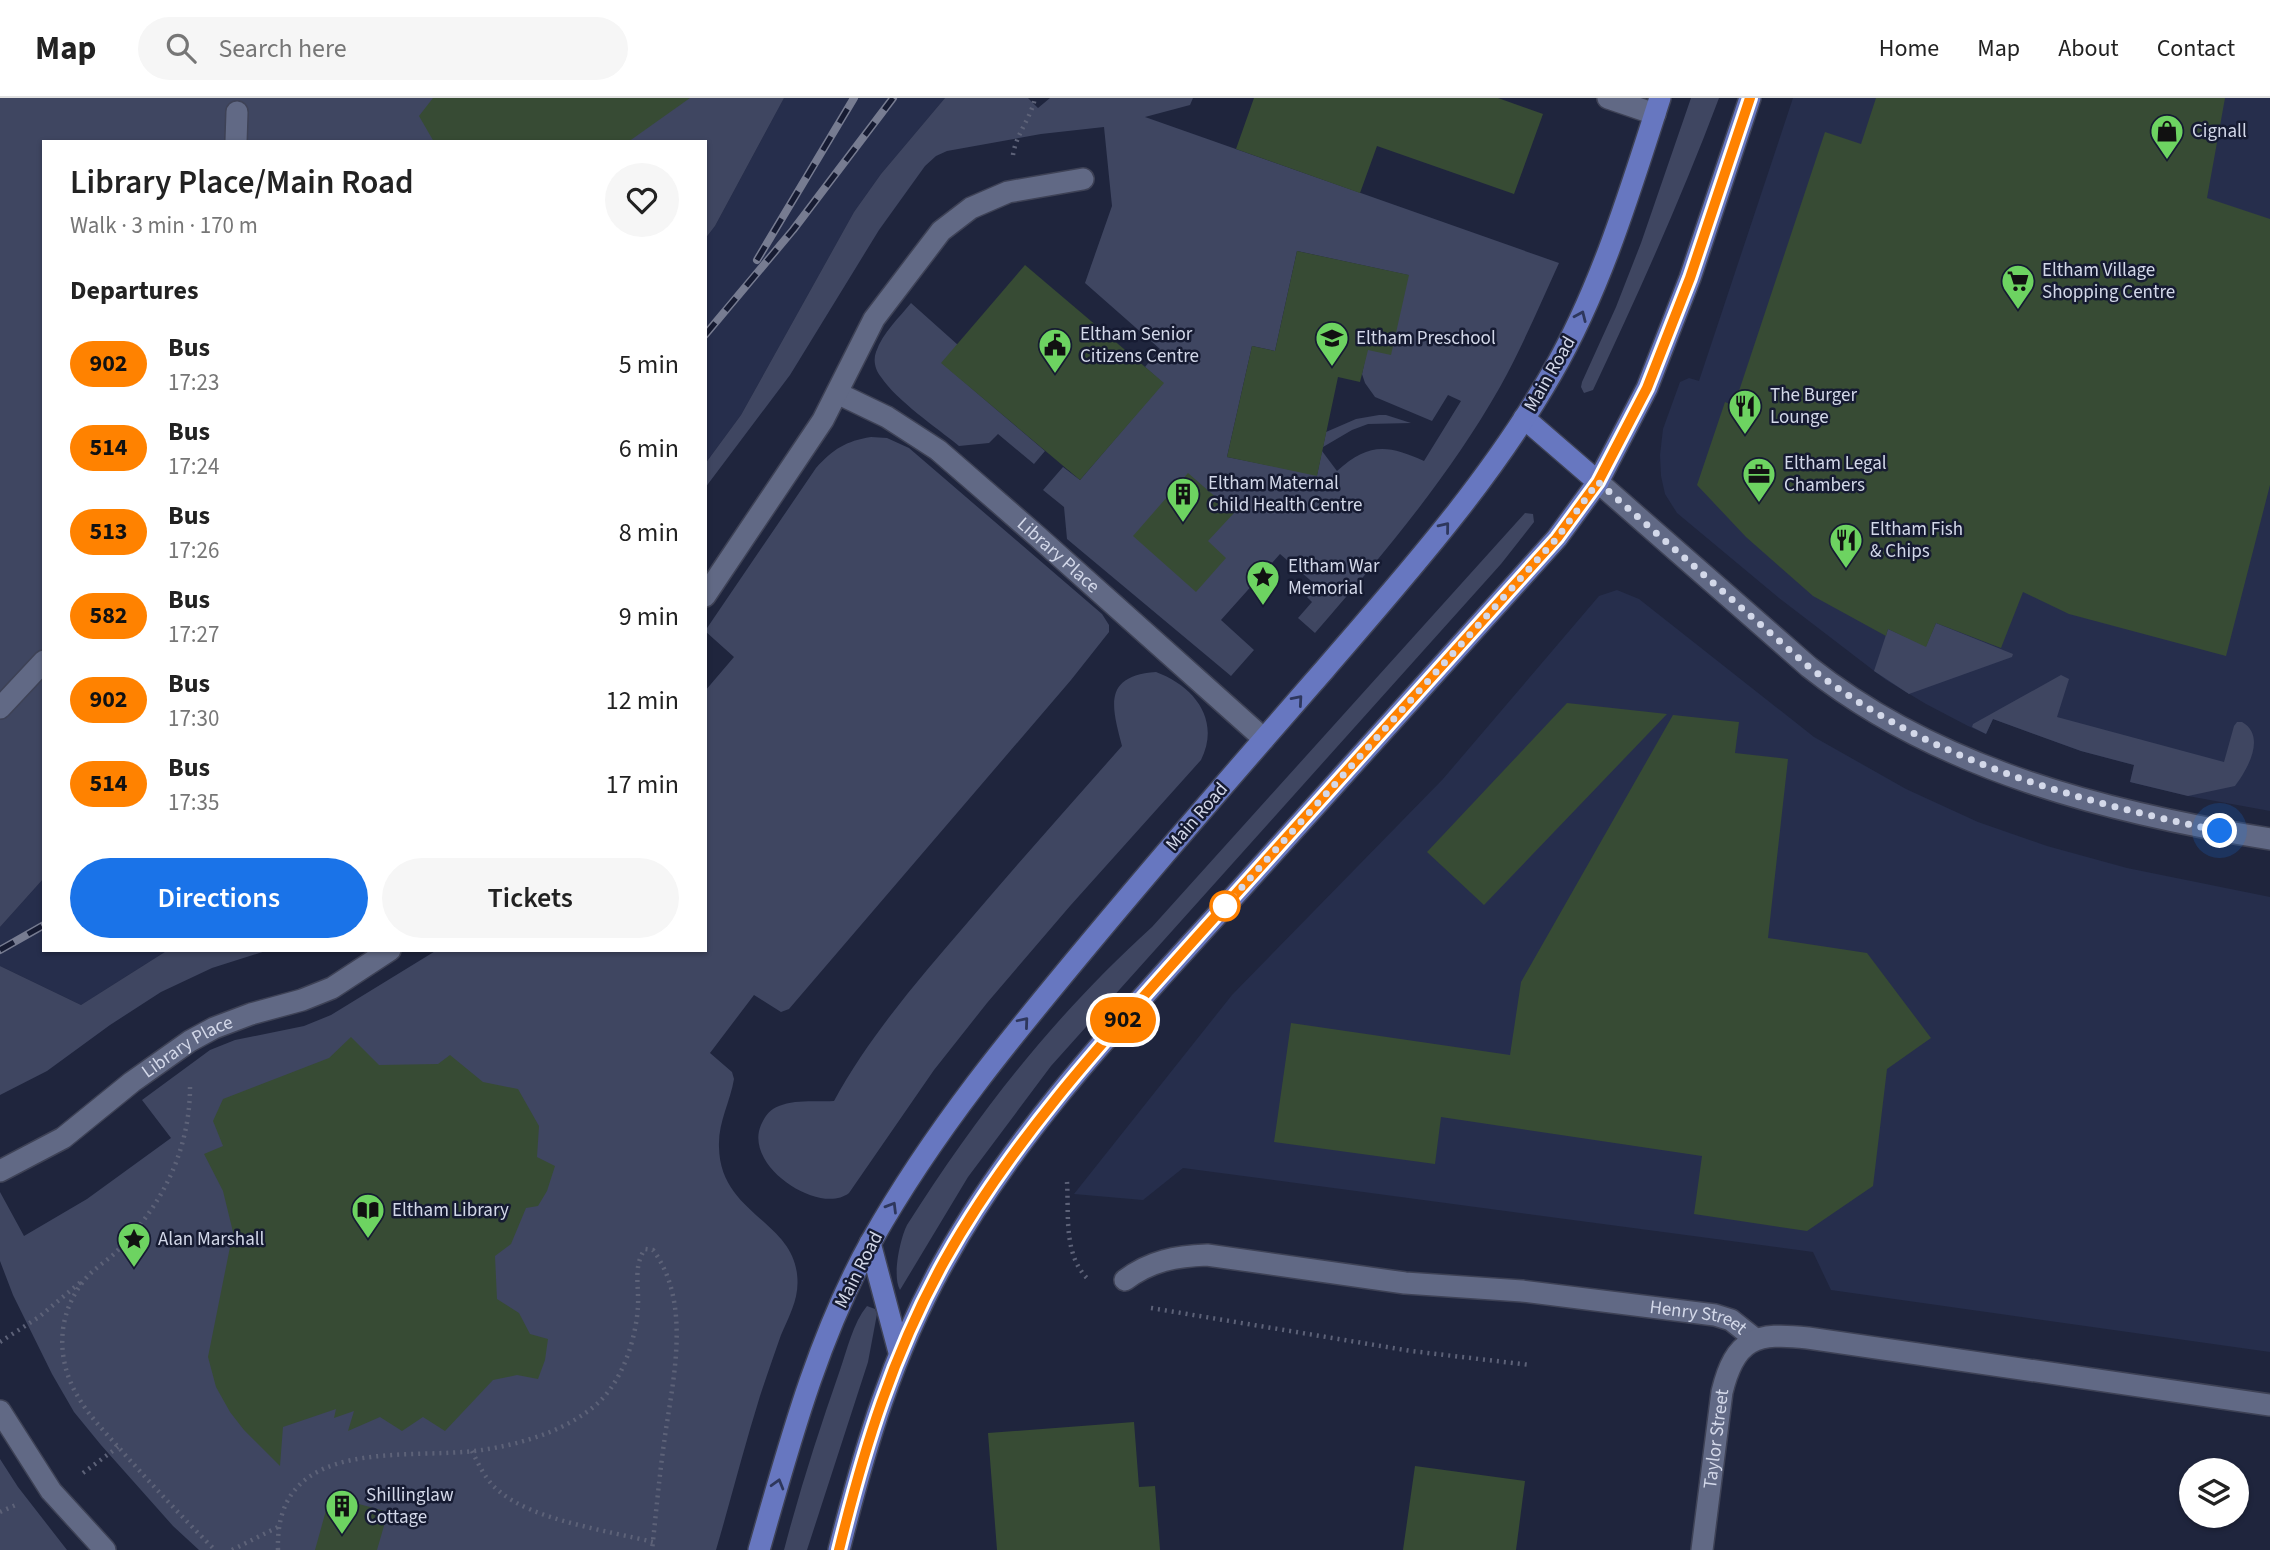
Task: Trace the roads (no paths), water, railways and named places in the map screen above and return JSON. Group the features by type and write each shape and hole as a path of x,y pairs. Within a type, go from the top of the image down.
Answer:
{"main road":[{"path":"839,1550 865,1449 899,1352 957,1239 1003,1166 1159,979 1557,538 1598,482 1620,444 1656,365 1690,278 1750,98"},
{"name":"Main Road","path":"759,1550 822,1348 870,1243 917,1165 966,1094 1121,905 1451,520 1524,418 1572,337 1624,206 1658,106"},
{"path":"1524,418 1598,482"},
{"path":"870,1243 899,1352"}],"street":[{"path":"1608,98 1658,106"},
{"path":"236,140 237,112"},
{"path":"707,593 822,421 874,319 941,231 971,208 1008,192 1083,179"},
{"name":"Library Place","path":"837,393 887,417 938,450 1264,739"},
{"path":"1598,482 1809,667 1843,694 1898,727 1964,758 2082,798 2161,819 2270,839"},
{"path":"0,708 42,663"},
{"name":"Library Place","path":"0,1171 62,1138 132,1082 190,1041 214,1028 251,1014 302,1000 332,988 387,952"},
{"name":"Henry Street","path":"1125,1280 1140,1269 1162,1260 1207,1255 1405,1283 1522,1291 1715,1315 1731,1320 1755,1339 1771,1336 1808,1338 2270,1405"},
{"name":"Taylor Street","path":"1702,1550 1722,1392 1728,1369 1739,1351 1755,1339"},
{"path":"0,1411 51,1491 105,1550"}],"railway":[{"path":"757,260 854,98"},
{"path":"707,333 793,230 893,98"},
{"path":"0,950 42,926"}],"place":[{"name":"Cignall","path":"2167,161"},
{"name":"Eltham Village Shopping Centre","path":"2018,311"},
{"name":"Eltham Preschool","path":"1332,368"},
{"name":"Eltham Senior Citizens Centre","path":"1055,375"},
{"name":"The Burger Lounge","path":"1745,436"},
{"name":"Eltham Legal Chambers","path":"1759,504"},
{"name":"Eltham Maternal Child Health Centre","path":"1183,524"},
{"name":"Eltham Fish & Chips","path":"1846,570"},
{"name":"Eltham War Memorial","path":"1263,607"},
{"name":"Eltham Library","path":"368,1240"},
{"name":"Alan Marshall","path":"134,1269"},
{"name":"Shillinglaw Cottage","path":"342,1536"}]}
